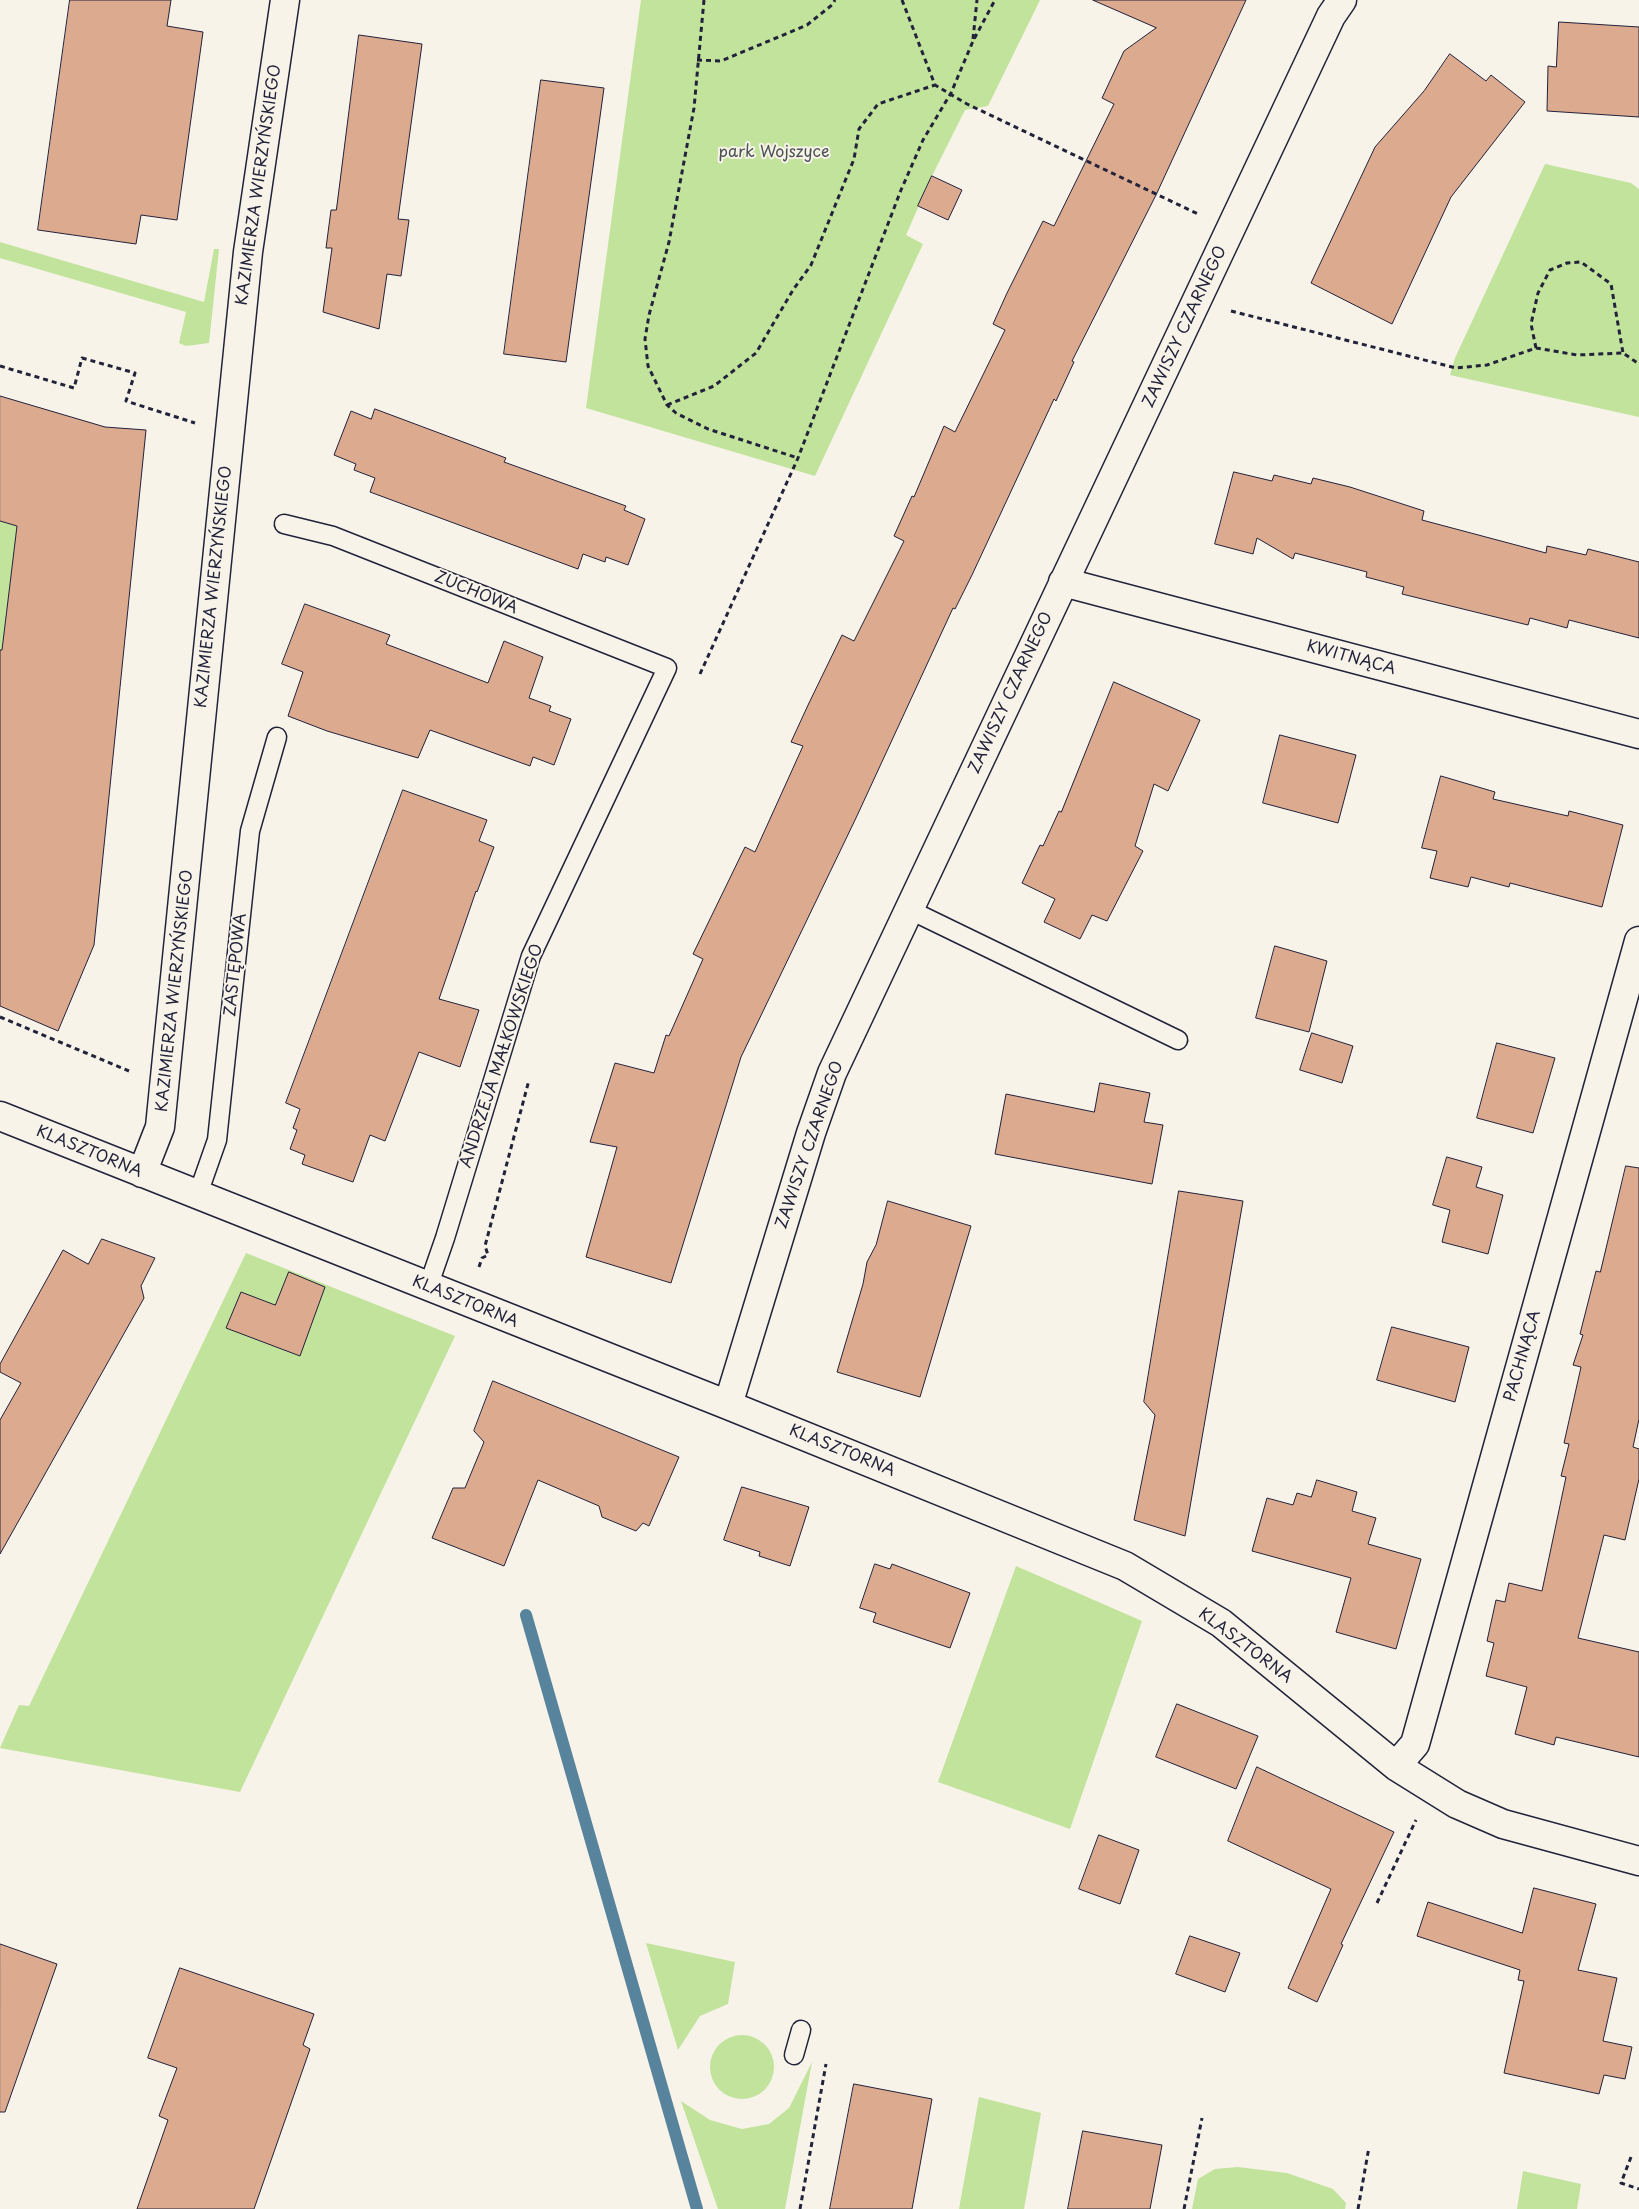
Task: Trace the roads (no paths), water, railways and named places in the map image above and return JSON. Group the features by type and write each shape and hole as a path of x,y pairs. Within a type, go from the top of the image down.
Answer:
{"street":[{"name":"KAZIMIERZA WIERZYŃSKIEGO","path":"142,1173 160,1127 248,252 285,0"},
{"name":"ZAWISZY CZARNEGO","path":"728,1405 811,1134 832,1073 1063,582 1201,295 1230,229 1332,16 1342,0"},
{"name":"KWITNĄCA","path":"1063,582 1639,734"},
{"name":"PACHNĄCA","path":"1396,1766 1415,1744 1639,941"},
{"name":"KLASZTORNA","path":"0,1116 728,1405 1125,1566 1221,1623 1396,1766 1457,1804 1503,1824 1639,1861"}],"lane":[{"name":"ZUCHOWA","path":"284,524 333,536 667,668"},
{"name":"ANDRZEJA MAŁKOWSKIEGO","path":"428,1287 443,1245 531,956 667,668"},
{"name":"ZASTĘPOWA","path":"198,1194 217,1140 250,831 277,737"},
{"path":"910,910 1178,1040"},
{"path":"794,2055 801,2030"}],"waterway":[{"path":"526,1615 697,2209"}],"park label":[{"name":"park Wojszyce","path":"774,153"}]}
